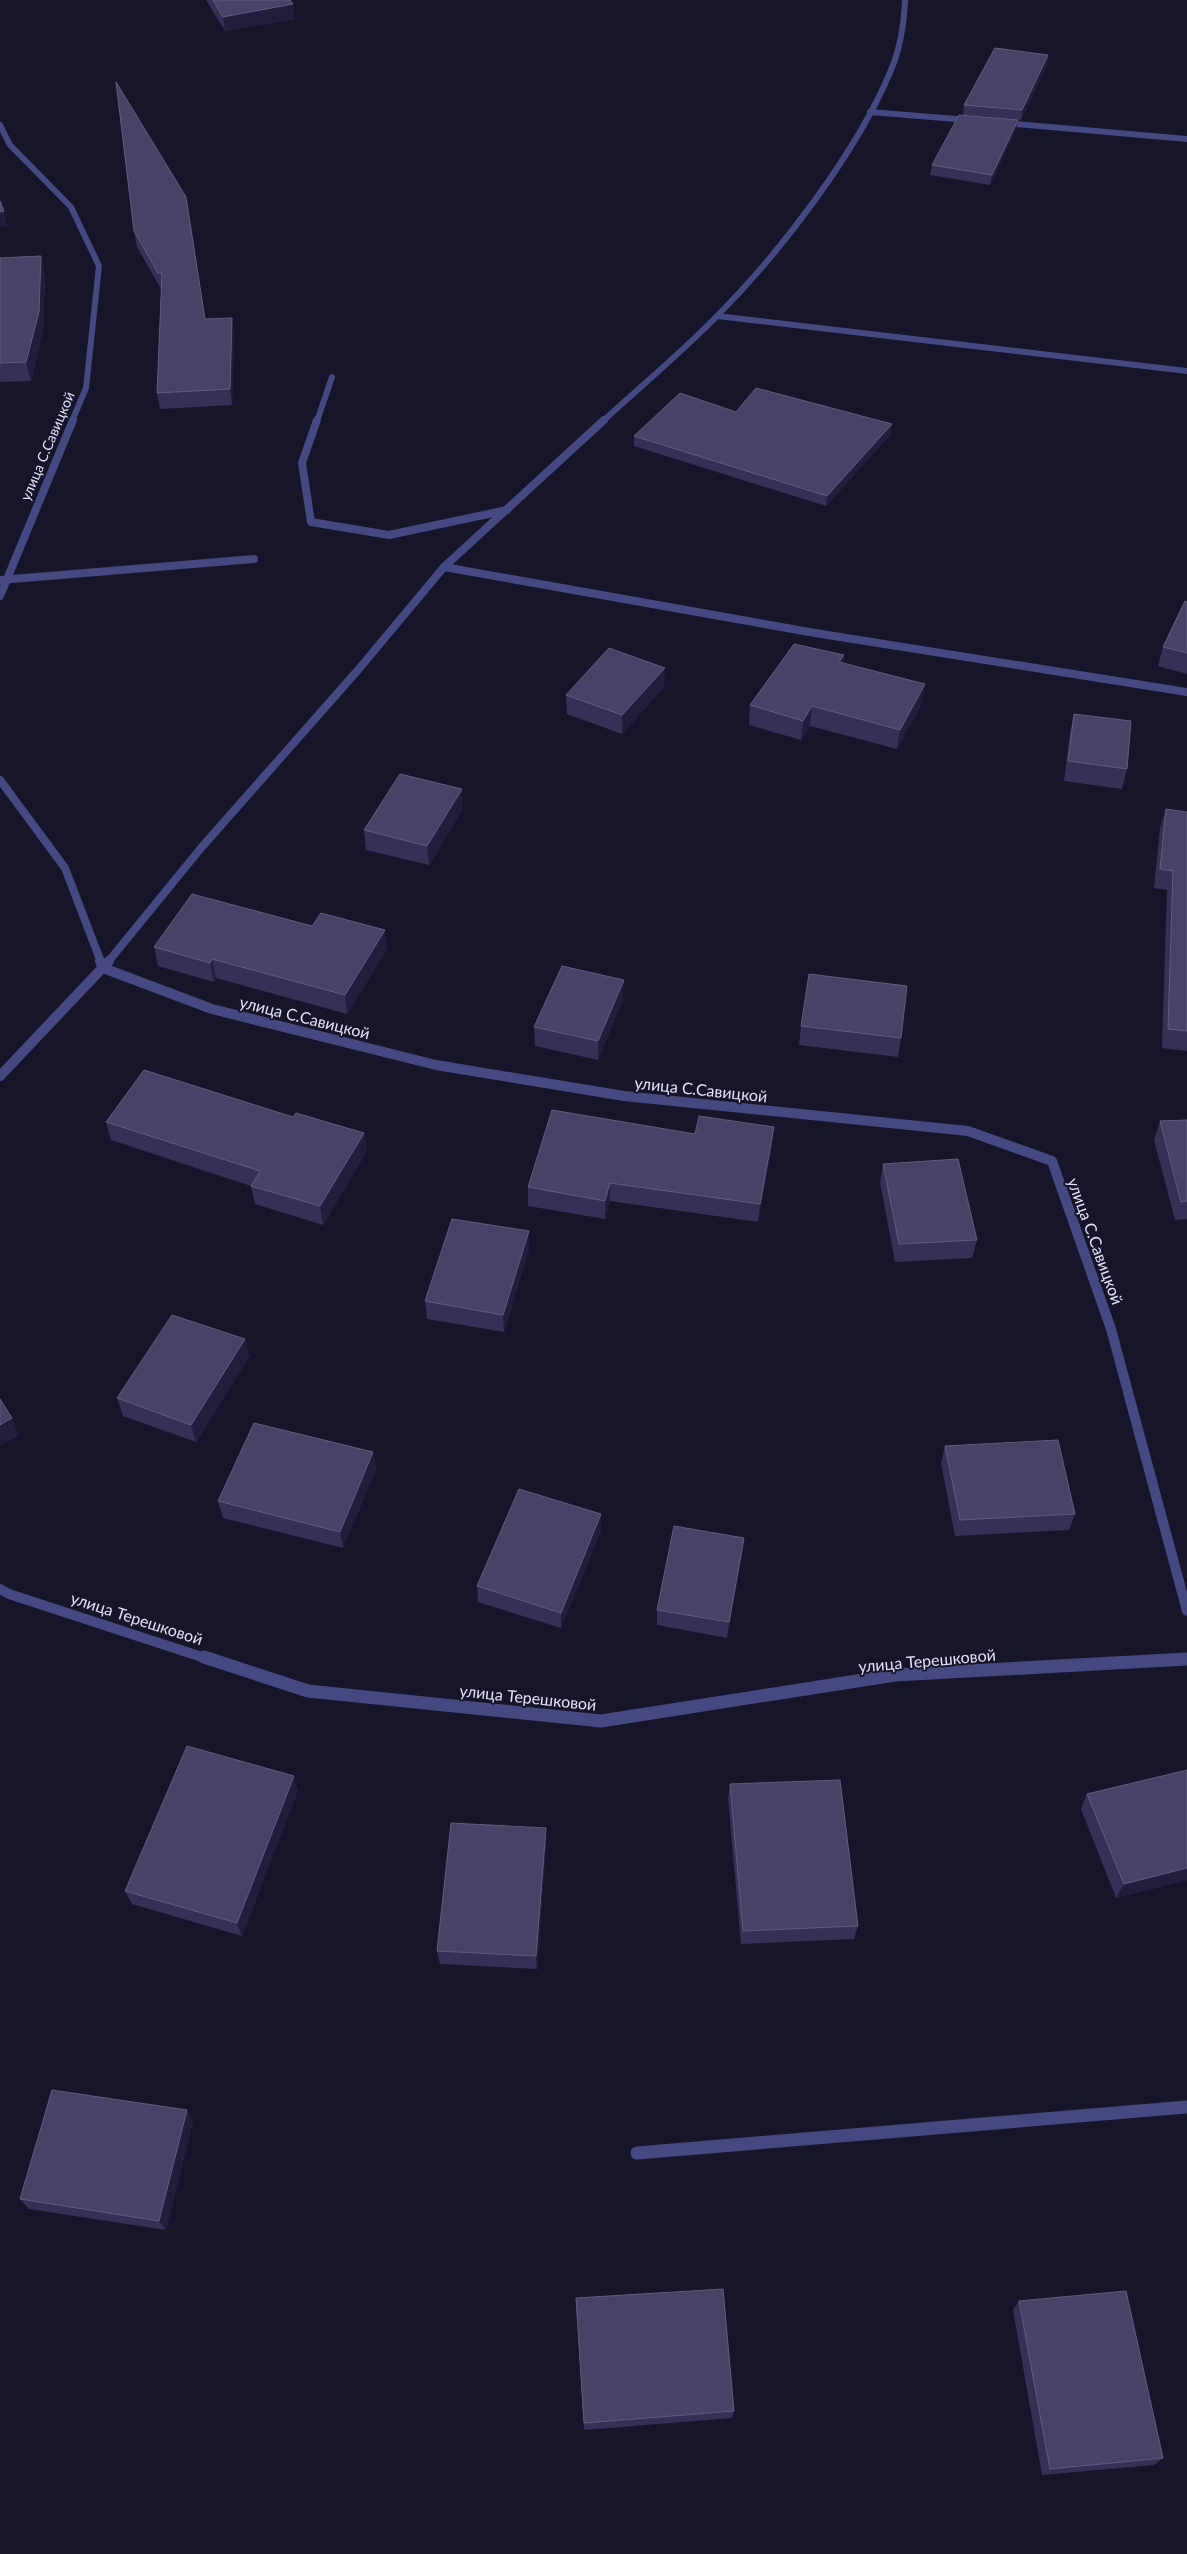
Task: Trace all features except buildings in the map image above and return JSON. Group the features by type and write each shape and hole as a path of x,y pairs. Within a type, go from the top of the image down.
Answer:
{"street":[{"path":"0,1076 103,968 201,848 358,670 444,567 717,316 814,200 870,112 892,69 905,0"},
{"path":"870,112 979,121"},
{"path":"999,123 1187,139"},
{"name":"улица С.Савицкой","path":"0,125 10,145 71,207 99,266 86,388 3,579 0,596"},
{"path":"717,316 1187,371"},
{"path":"332,377 302,463 311,522 389,535 507,510"},
{"path":"3,579 254,559"},
{"path":"444,567 652,606 991,664 1187,692"},
{"path":"0,780 65,868 103,968"},
{"name":"улица С.Савицкой","path":"103,968 212,1009 436,1065 624,1096 968,1131 1052,1161 1112,1329 1187,1611"},
{"name":"улица Терешковой","path":"0,1589 9,1594 308,1691 601,1721 895,1675 1187,1659"},
{"path":"637,2153 1187,2107"}]}
